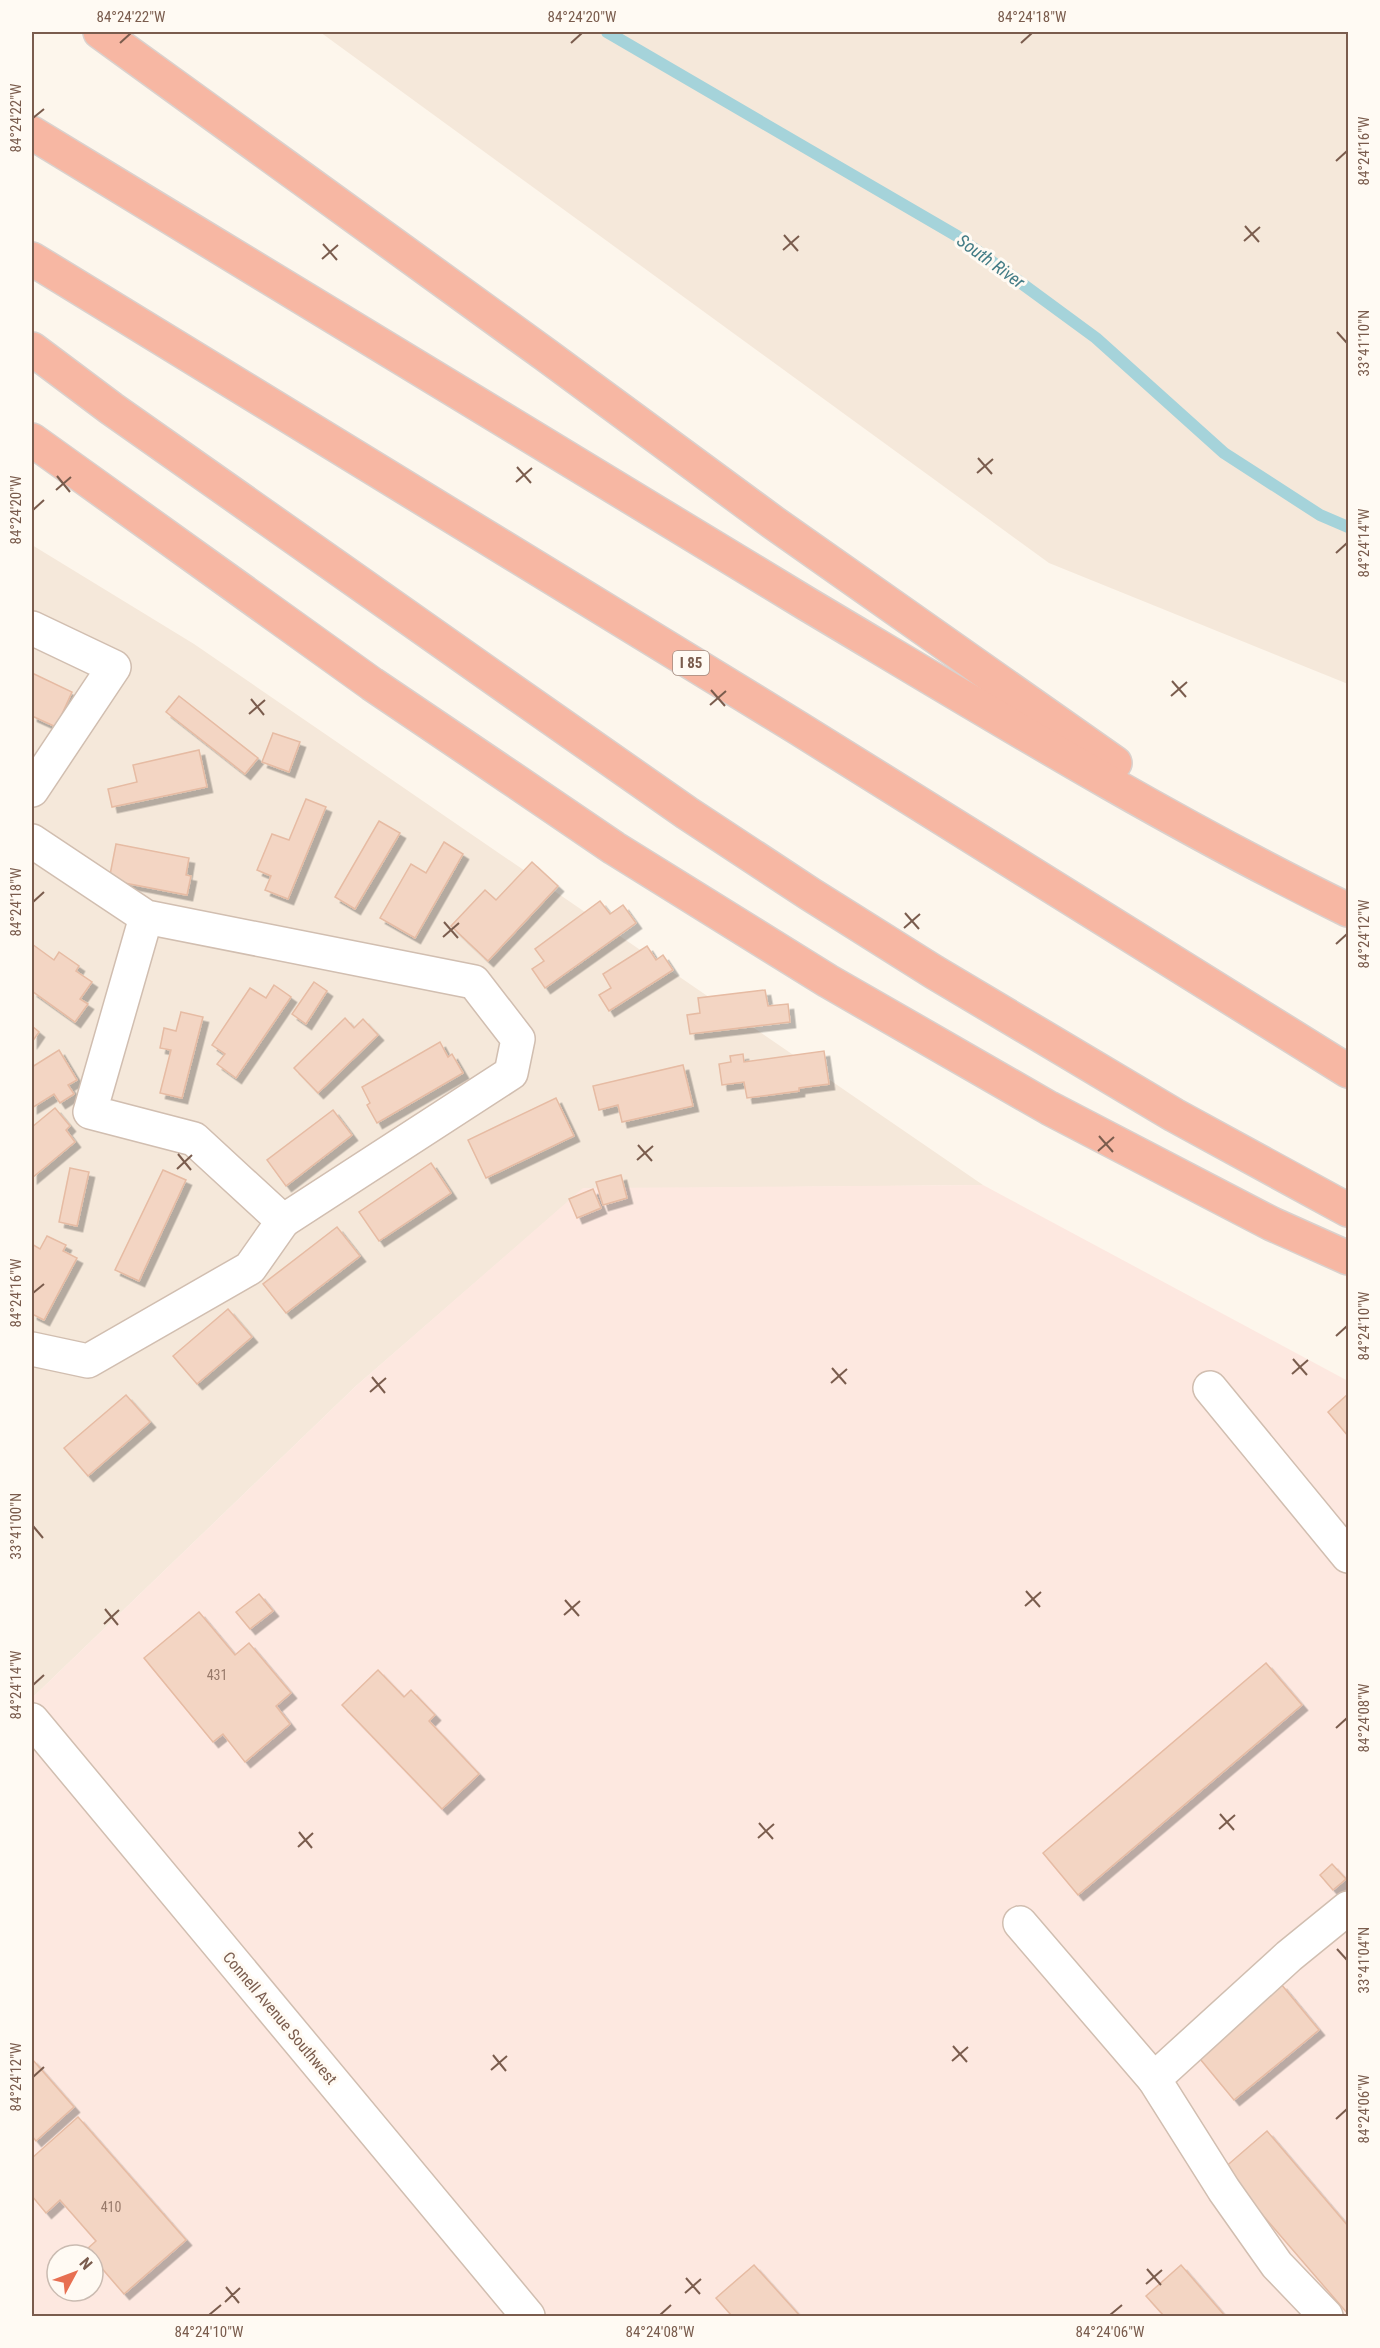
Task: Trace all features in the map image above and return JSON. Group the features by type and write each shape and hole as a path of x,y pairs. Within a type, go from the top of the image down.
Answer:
{"highway":[{"path":"100,32 774,523 1041,713 1183,810 1315,893"},
{"path":"32,133 695,537 1049,749 1213,840 1348,910"},
{"name":"I 85","path":"32,259 798,728 1348,1071"},
{"path":"32,349 112,409 533,706 800,888 934,972 1174,1115 1348,1210"},
{"path":"32,440 372,684 614,848 828,981 1049,1108 1272,1224 1348,1258"}],"street":[{"path":"32,628 114,667 32,790"},
{"path":"32,841 146,917 474,982 519,1040 511,1073 284,1221 250,1268 88,1361 32,1349"},
{"path":"146,917 90,1112 194,1139 284,1221"},
{"path":"1210,1388 1348,1556"},
{"name":"Connell Avenue Southwest","path":"32,1720 528,2316"},
{"path":"1154,2079 1289,1956 1348,1908"},
{"path":"1020,1923 1154,2079 1224,2190 1278,2265 1326,2316"}],"shaded area":[{"path":"320,32 1348,32 1348,684 1049,563"},
{"path":"32,545 194,644 983,1185 583,1189 356,1386 32,1698"},
{"path":"983,1185 1348,1381 1348,2316 32,2316 32,1698 356,1386 583,1188"}],"building":[{"path":"32,673 72,692 56,727 32,716"},
{"path":"179,696 258,758 245,774 166,712"},
{"path":"273,733 300,742 289,772 262,762"},
{"path":"199,750 207,787 112,807 108,789 137,782 133,765"},
{"path":"306,799 326,807 288,899 265,890 271,876 257,870 272,834 289,840"},
{"path":"379,821 400,833 355,909 335,897"},
{"path":"444,842 463,854 415,938 380,918 411,864 426,873"},
{"path":"116,844 189,858 186,875 191,876 187,895 109,880"},
{"path":"532,862 558,886 488,961 451,926 485,890 496,900"},
{"path":"600,901 610,914 623,905 636,923 545,988 532,969 544,961 535,949"},
{"path":"32,944 54,960 59,952 79,966 76,971 92,982 80,999 88,1004 75,1022 32,991"},
{"path":"647,946 656,960 663,955 673,970 609,1011 599,995 611,988 603,974"},
{"path":"314,982 327,991 306,1024 292,1014"},
{"path":"274,985 291,997 236,1078 217,1064 225,1054 212,1045 250,988 266,998"},
{"path":"765,990 768,1006 788,1004 790,1022 690,1034 687,1015 700,1013 698,998"},
{"path":"181,1012 203,1017 182,1098 160,1093 171,1050 160,1048 164,1028 176,1031"},
{"path":"345,1018 354,1028 363,1019 378,1035 318,1093 294,1068"},
{"path":"32,1026 39,1032 32,1042"},
{"path":"440,1042 448,1057 452,1054 463,1073 377,1123 367,1105 370,1103 362,1087"},
{"path":"59,1050 77,1080 68,1085 74,1094 60,1103 54,1094 32,1108 32,1067"},
{"path":"824,1051 829,1084 799,1088 799,1091 747,1098 744,1082 722,1085 719,1064 731,1062 730,1056 743,1054 744,1062"},
{"path":"683,1065 693,1106 622,1122 618,1105 599,1110 593,1086"},
{"path":"556,1098 574,1136 486,1178 468,1140"},
{"path":"55,1108 70,1126 66,1130 75,1142 32,1178 32,1127"},
{"path":"333,1110 352,1135 286,1186 267,1160"},
{"path":"431,1163 451,1193 379,1241 359,1212"},
{"path":"70,1168 89,1172 77,1226 59,1222"},
{"path":"163,1170 186,1180 139,1281 115,1270"},
{"path":"621,1175 627,1198 603,1205 596,1182"},
{"path":"593,1189 601,1208 577,1218 569,1199"},
{"path":"337,1227 360,1256 286,1313 263,1284"},
{"path":"47,1236 66,1245 63,1251 77,1258 44,1320 32,1314 32,1244 40,1249"},
{"path":"228,1309 252,1337 197,1384 173,1356"},
{"path":"1348,1394 1348,1436 1328,1412"},
{"path":"126,1395 150,1422 88,1476 64,1448"},
{"path":"259,1594 273,1611 250,1629 236,1612"},
{"path":"199,1612 235,1655 249,1643 291,1693 276,1706 290,1724 245,1762 223,1734 213,1742 144,1658"},
{"path":"1266,1663 1302,1705 1078,1895 1043,1853"},
{"path":"378,1670 404,1697 411,1690 435,1715 429,1721 479,1774 442,1809 342,1705"},
{"path":"1332,1864 1346,1879 1333,1890 1320,1875"},
{"path":"1281,1984 1319,2030 1234,2100 1196,2054"},
{"path":"32,2059 74,2107 36,2141 32,2136"},
{"path":"78,2117 186,2240 124,2294 105,2272 105,2243 94,2243 96,2241 60,2200 46,2213 32,2196 32,2158"},
{"path":"1267,2131 1348,2226 1348,2314 1223,2169"},
{"path":"754,2265 800,2316 732,2316 716,2298"},
{"path":"1181,2265 1225,2316 1164,2316 1146,2296"}],"waterway":[{"name":"South River","path":"607,32 957,236 1096,338 1224,453 1320,515 1348,527"}]}
